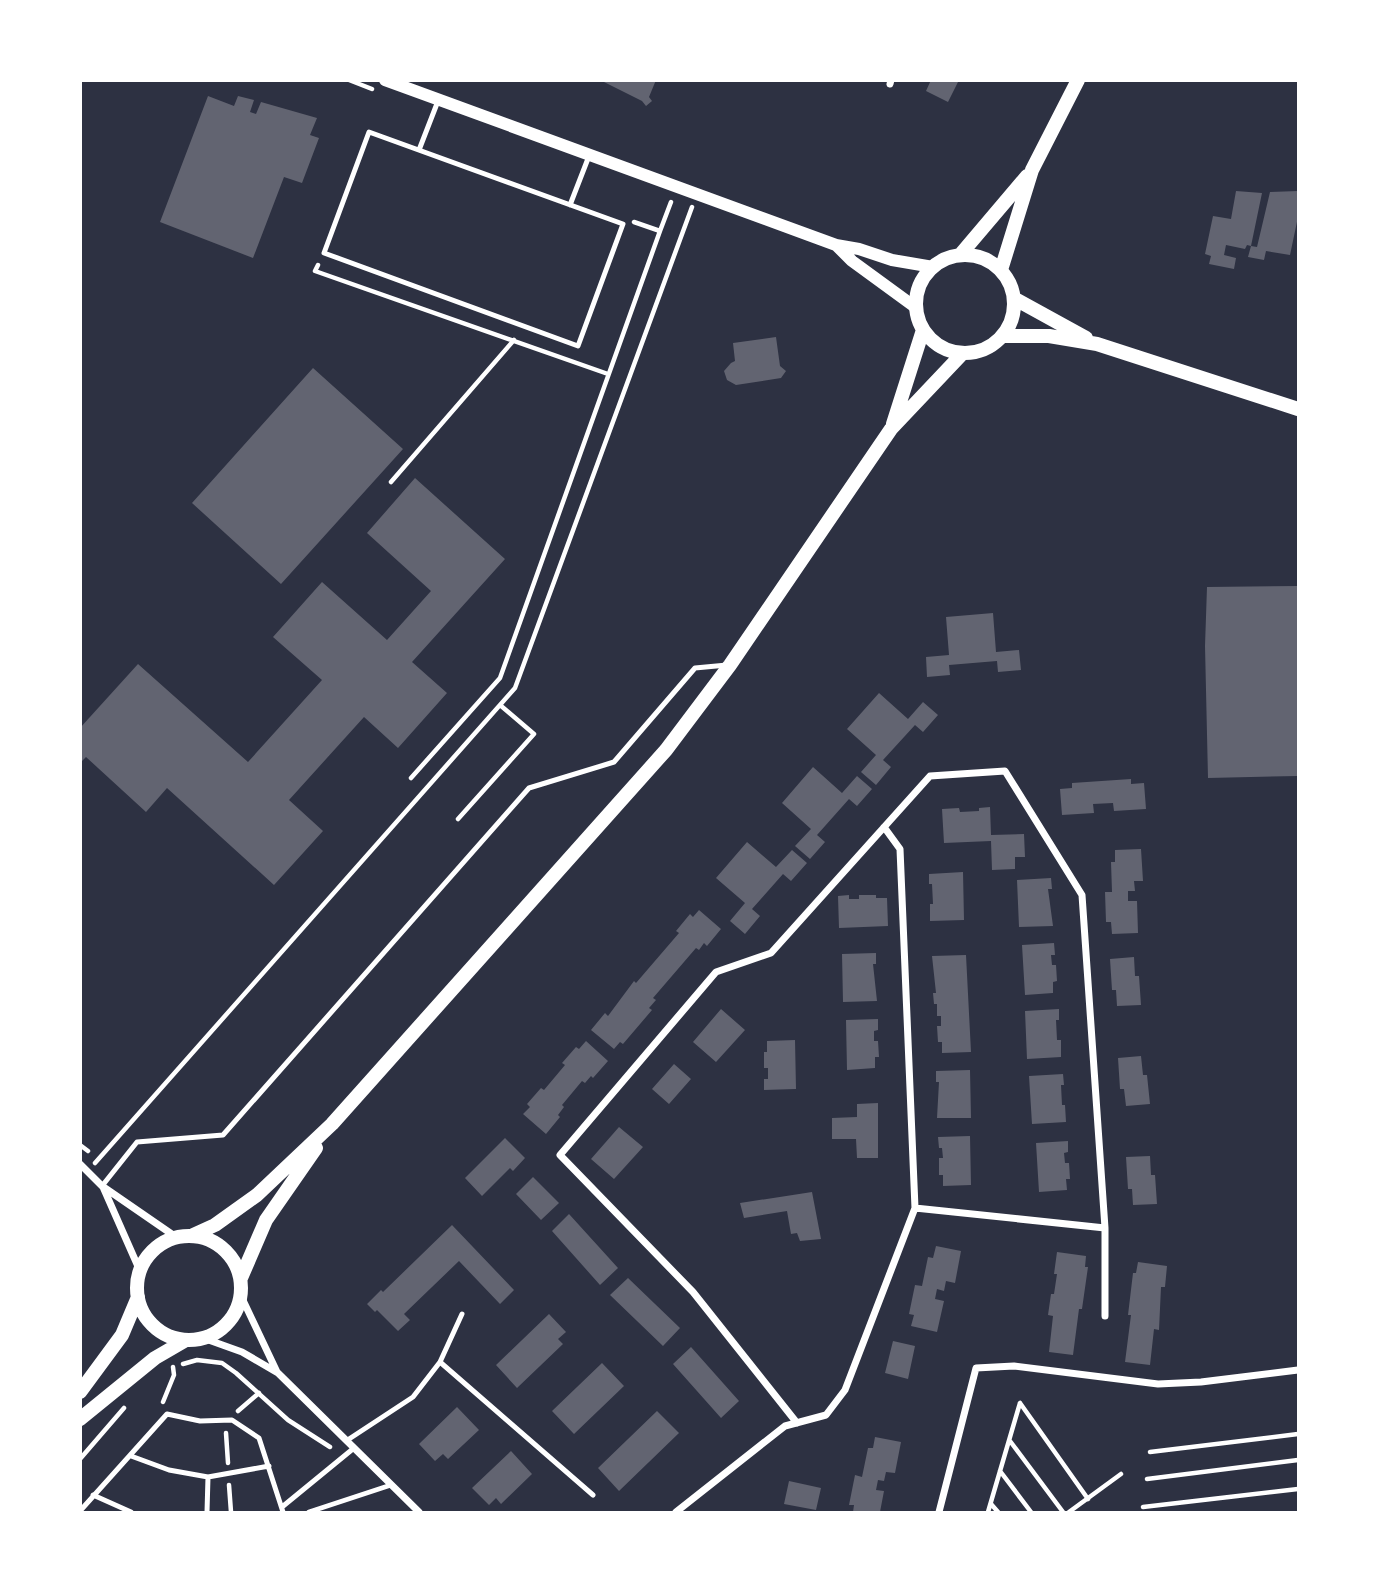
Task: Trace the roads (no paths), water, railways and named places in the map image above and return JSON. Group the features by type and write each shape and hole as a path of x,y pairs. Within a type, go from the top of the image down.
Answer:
{"main road":[{"path":"1001,270 1032,170 1078,80"},
{"path":"960,255 1032,170"},
{"path":"960,255 989,261 1001,270 1010,284 1014,299 1014,312 1003,336 992,346 978,352 962,354 933,342 923,330 915,307 923,278 945,258 960,255"},
{"path":"1014,299 1097,344"},
{"path":"891,429 923,330"},
{"path":"1003,336 1049,336 1097,344 1298,409"},
{"path":"193,1235 210,1240 224,1249 235,1262 241,1278 241,1296 237,1310 217,1332 203,1338 186,1340 172,1337 149,1322 138,1297 137,1284 139,1271 147,1256 160,1244 176,1237 193,1235 215,1225 257,1195 332,1124 666,750 730,664 891,429 962,354"},
{"path":"241,1278 266,1220 332,1124"},
{"path":"80,1392 122,1335 138,1297"},
{"path":"80,1419 155,1358 186,1340"}],"street":[{"path":"385,80 836,245 859,248 892,260 933,267"},
{"path":"836,245 852,261 915,307"},
{"path":"797,1423 692,1292 560,1155 716,972 771,953 930,776 1005,771 1082,895 1105,1228 1105,1316"},
{"path":"676,1513 785,1426 826,1415 845,1390 915,1208 900,849 884,827"},
{"path":"80,1164 103,1186 176,1237"},
{"path":"103,1186 139,1271"},
{"path":"915,1208 1105,1228"},
{"path":"241,1296 278,1373"},
{"path":"203,1338 242,1352 278,1373 419,1513"},
{"path":"939,1513 976,1368 1014,1366 1158,1384 1201,1382 1298,1370"}],"lane":[{"path":"419,150 438,101"},
{"path":"369,132 419,150 623,224 578,346 324,253 369,132"},
{"path":"570,205 589,156"},
{"path":"103,1186 137,1142 223,1135 529,788 614,762 695,668 730,664"},
{"path":"346,1441 413,1397 440,1362 462,1314"},
{"path":"440,1362 593,1495"},
{"path":"80,1511 167,1414 200,1420 232,1420 259,1438 283,1510 354,1448"},
{"path":"131,1456 169,1470 208,1478 269,1466"},
{"path":"207,1513 208,1478"},
{"path":"309,1513 391,1485"},
{"path":"93,1496 131,1513"}]}
